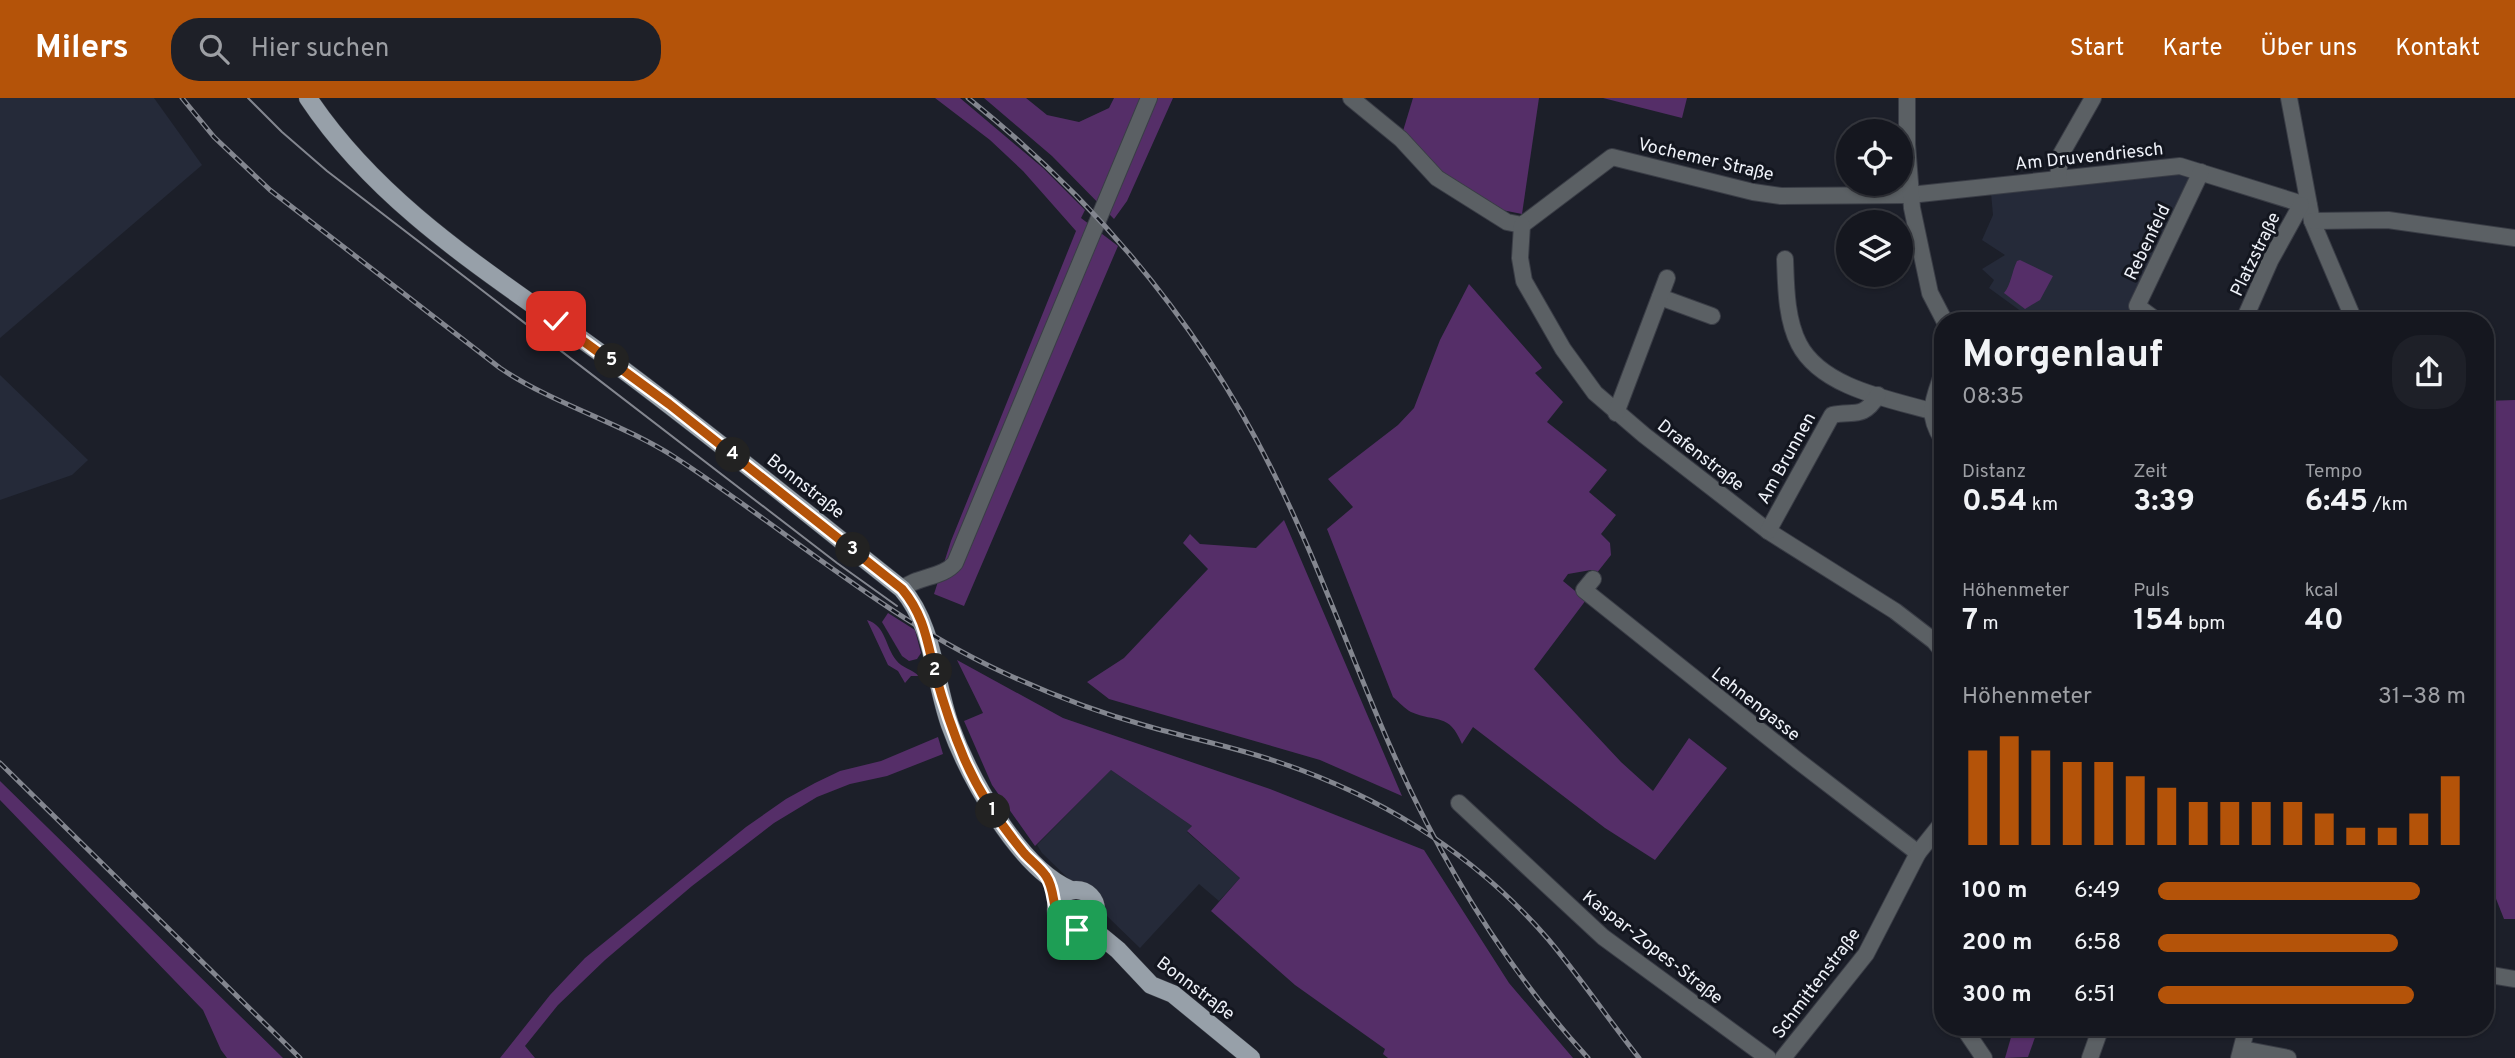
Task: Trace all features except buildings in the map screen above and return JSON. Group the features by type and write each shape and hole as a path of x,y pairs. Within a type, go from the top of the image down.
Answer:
{"main road":[{"name":"Bonnstraße","path":"307,98 353,158 418,220 669,404 902,589 918,611 950,724 979,789 1012,836 1047,877 1070,890"},
{"name":"Bonnstraße","path":"1047,877 1056,905"},
{"path":"1070,890 1090,895 1094,900 1096,912 1093,922 1084,929 1071,930 1057,917 1056,905 1064,893 1070,890"},
{"name":"Bonnstraße","path":"1096,912 1118,950"},
{"name":"Bonnstraße","path":"1084,929 1093,932 1118,950 1151,985 1172,994 1251,1058"}],"street":[{"path":"902,589 919,579 950,569 956,563 1149,98"},
{"path":"1351,98 1401,139 1437,178 1507,222 1522,225"},
{"path":"1907,98 1907,119"},
{"path":"2058,179 2060,156 2093,98"},
{"path":"2289,98 2307,211 2352,312"},
{"name":"Vochemer Straße","path":"1522,225 1612,157 1754,192 1781,196 1836,196"},
{"name":"Am Druvendriesch","path":"1913,195 2172,166 2201,172 2307,211 2515,238"},
{"name":"Rebenfeld","path":"2145,312 2137,306 2201,172"},
{"path":"1910,196 1925,278 1940,312"},
{"name":"Platzstraße","path":"2248,312 2270,261 2307,211"},
{"name":"Drafenstraße","path":"1522,225 1520,258 1524,281 1574,365 1595,393 1616,413 1768,531 1895,611 1934,641"},
{"path":"1785,259 1790,316 1799,345 1816,367 1840,382 1931,411"},
{"path":"1616,413 1667,278"},
{"path":"1660,297 1712,316"},
{"name":"Am Brunnen","path":"1768,531 1832,415 1853,415 1872,404 1878,395"},
{"path":"1934,401 1931,411 1934,422"},
{"name":"Lehnengasse","path":"1593,579 1584,590 1786,752 1918,853"},
{"name":"Kaspar-Zopes-Straße","path":"1459,803 1603,936 1768,1058"},
{"name":"Schmittenstraße","path":"1783,1058 1866,954 1918,853 1934,837"},
{"path":"2494,976 2515,979"},
{"path":"1970,1036 1984,1058"},
{"path":"2090,1058 2098,1036"},
{"path":"2245,1036 2240,1054 2288,1058"}],"shaded area":[{"path":"0,98 154,98 202,165 0,338"},
{"path":"935,98 960,98 1043,168 1085,210 1081,218 1118,246 964,606 934,594 951,541 1076,231 1023,171 990,140"},
{"path":"984,98 1026,98 1047,115 1079,122 1109,108 1114,98 1173,98 1127,201 1114,219 1052,156"},
{"path":"1413,98 1539,98 1522,214 1502,210 1440,175 1403,131"},
{"path":"1603,98 1687,98 1682,118"},
{"path":"2172,172 2188,175 2192,180 2129,312 2022,312 1989,288 1994,280 1982,269 2005,255 1982,240 1993,215 1991,193"},
{"path":"2017,261 2053,276 2040,300 2025,309 2004,293"},
{"path":"1469,284 1540,365 1542,368 1535,373 1563,402 1547,422 1607,470 1589,492 1616,515 1601,534 1610,543 1611,555 1596,574 1591,570 1568,574 1563,581 1586,600 1534,669 1621,762 1653,791 1689,738 1727,768 1655,860 1605,828 1473,727 1462,744 1447,723 1411,712 1393,697 1327,529 1353,507 1328,479 1398,425 1414,408 1440,340"},
{"path":"0,375 88,460 72,475 0,500"},
{"path":"2515,400 2515,919 2504,919 2494,894 2494,401"},
{"path":"1284,520 1402,796 1320,760 1109,699 1087,682 1124,658 1208,569 1183,543 1190,534 1200,544 1256,548"},
{"path":"888,613 915,630 921,653 917,659 909,661 902,656 882,622"},
{"path":"867,620 882,632 898,663 919,676 911,676 905,683 898,671 888,665"},
{"path":"957,660 1063,718 1270,789 1424,850 1509,983 1573,1058 1388,1058 1383,1054 1385,1049 1295,985 1211,911 1240,878 1187,831 1192,826 1111,770 1035,846 992,785 964,721 983,713"},
{"path":"938,737 943,754 887,776 850,784 817,797 774,823 692,886 605,960 558,1005 525,1046 535,1058 500,1058 550,995 585,958 746,827 786,799 840,771 881,761"},
{"path":"1111,770 1192,826 1187,832 1240,878 1219,901 1199,884 1140,948 1042,853 1037,845"},
{"path":"0,781 283,1058 227,1058 203,1010 0,800"},
{"path":"2011,1036 2036,1036 2028,1057 2005,1058"}],"tram line":[{"path":"248,98 327,171 837,563 897,606"}],"railway":[{"path":"182,98 214,137 270,190 500,368 543,393 655,445 716,485 874,598 957,649 1000,671 1090,708 1128,721 1250,753 1322,778 1394,813 1428,834 1491,882 1520,909 1560,953 1639,1058"},
{"path":"968,98 1016,138 1103,224 1181,319 1215,370 1247,423 1292,511 1390,746 1452,871 1502,949 1557,1023 1588,1058"},
{"path":"0,763 300,1058"}],"route":[{"path":"556,321 669,404 902,589 918,611 950,724 979,789 1025,854 1047,877 1054,892 1060,923 1071,930 1077,930"}]}
